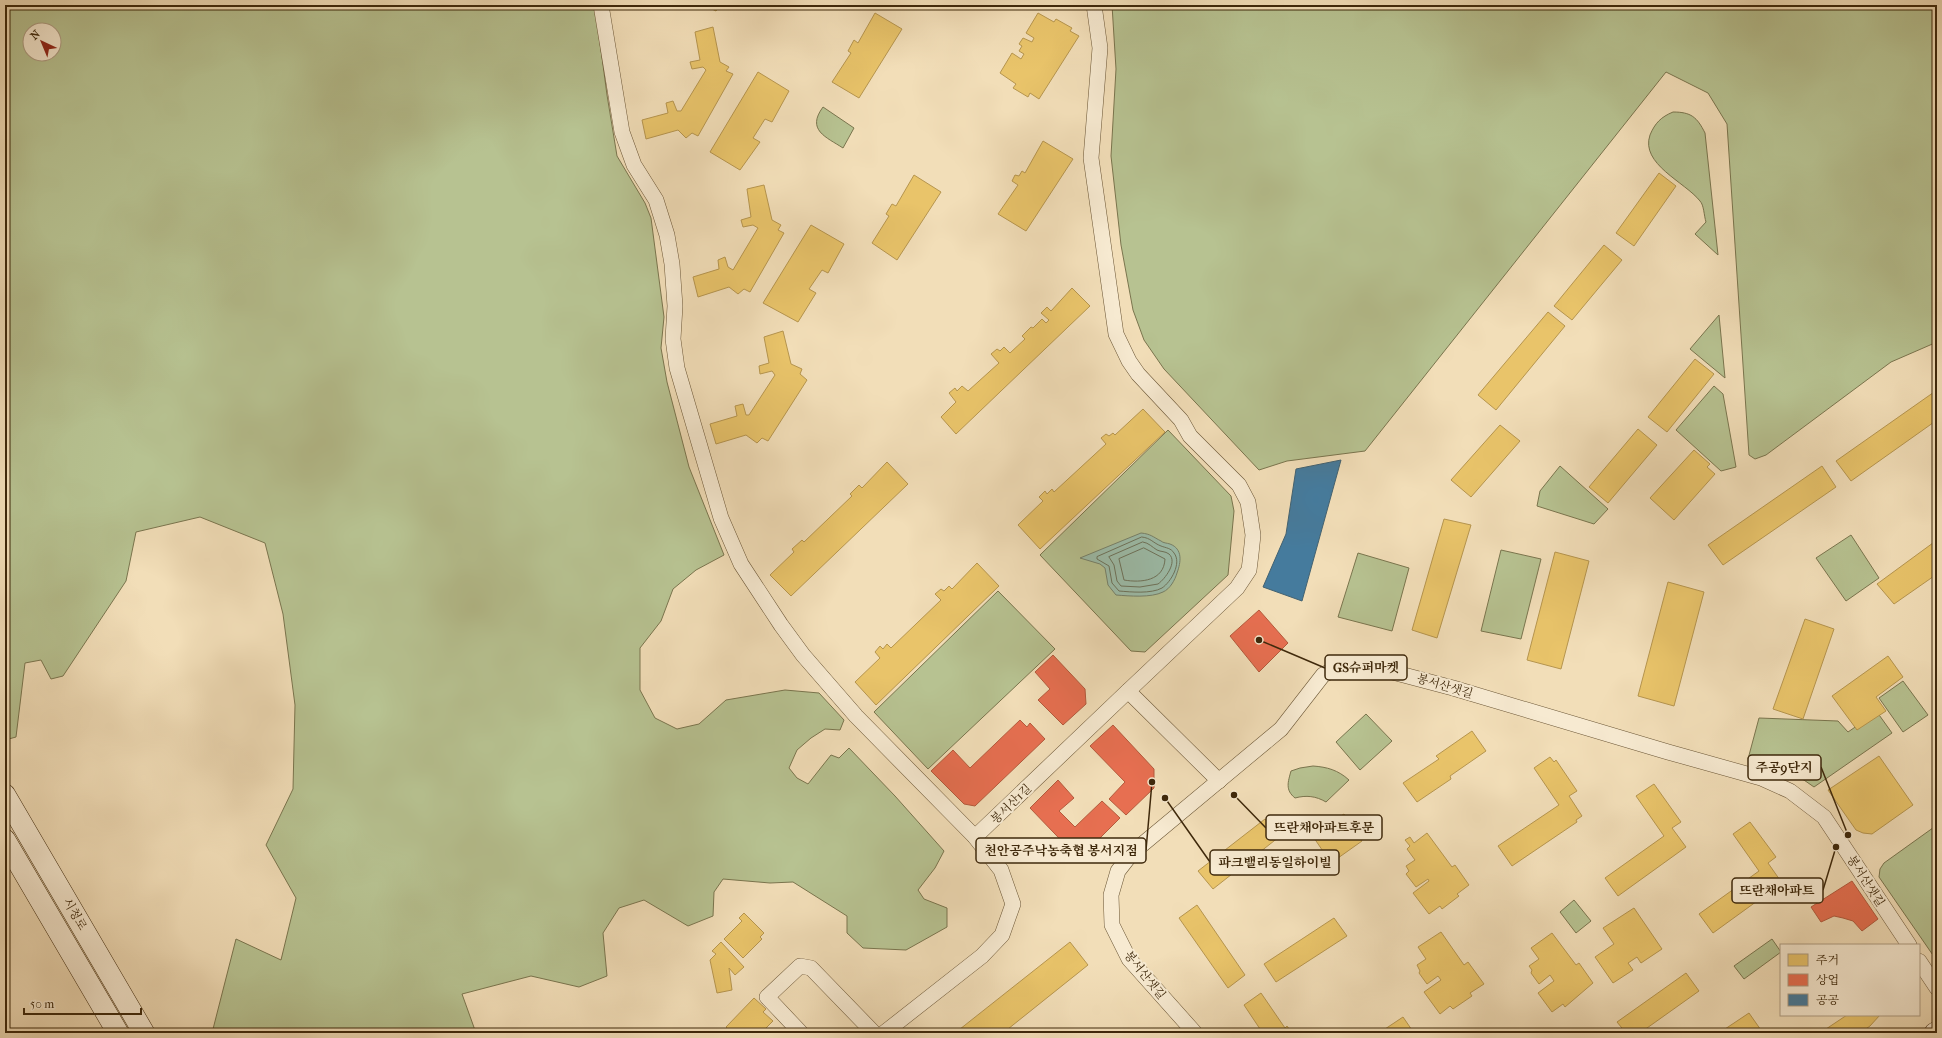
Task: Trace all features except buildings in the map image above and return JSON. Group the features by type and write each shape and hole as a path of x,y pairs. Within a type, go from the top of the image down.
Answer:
{"street":[{"path":"602,5 622,132 634,165 656,200 668,235 675,306 672,339 677,368 721,518 732,544 746,572 803,655 856,716 975,837 1001,870 1014,904 1002,935 982,956 884,1033"},
{"name":"봉서산1길","path":"975,837 1237,588 1249,570 1254,535 1248,502 1239,485 1190,436 1181,420 1138,374 1129,361 1116,334 1091,158 1100,48 1094,5"},
{"name":"봉서산샛길","path":"1195,1033 1129,959 1112,924 1111,895 1118,871 1132,853 1281,729 1323,675 1341,666 1362,664 1453,688 1761,778 1790,791 1824,817 1908,944"},
{"path":"1128,691 1219,781"},
{"name":"시청로","path":"5,795 144,1033"},
{"name":"시청로","path":"5,840 118,1033"},
{"path":"1920,962 1937,988"},
{"path":"801,1033 768,997 800,966 811,968 874,1033"}],"shaded area":[{"path":"5,5 595,5 617,156 645,203 651,218 664,317 661,348 667,382 689,467 724,555 696,570 673,589 661,621 640,648 640,690 655,718 677,729 699,724 726,700 785,690 819,693 844,720 840,730 825,729 811,738 797,750 789,768 797,778 808,784 831,755 839,758 849,748 895,796 944,851 935,868 918,890 924,899 947,908 947,927 906,950 863,948 847,933 847,916 793,882 770,883 723,879 714,892 713,916 688,926 644,900 619,908 603,933 607,976 579,987 531,976 462,994 476,1033 212,1033 236,939 281,960 296,898 266,845 293,789 295,705 283,614 265,543 200,517 136,532 126,581 63,676 51,679 41,660 25,663 16,737 5,740"},
{"path":"1112,5 1937,5 1937,342 1891,362 1766,455 1755,459 1749,455 1727,124 1708,93 1666,72 1365,451 1287,461 1259,470 1164,369 1144,340 1133,310 1121,245 1111,156 1116,69"},
{"path":"823,107 854,128 843,148 820,132 817,127 818,115"},
{"path":"1673,112 1693,116 1705,133 1718,255 1695,234 1706,222 1701,203 1693,194 1657,164 1651,155 1649,145 1652,131 1659,121"},
{"path":"1719,315 1725,378 1690,349"},
{"path":"1714,386 1723,394 1736,467 1721,471 1676,430"},
{"path":"1168,430 1231,496 1234,511 1228,575 1145,652 1131,651 1040,555"},
{"path":"1560,466 1608,509 1594,524 1537,506 1540,491"},
{"path":"1851,535 1879,578 1846,601 1816,558"},
{"path":"1501,550 1541,559 1521,639 1481,631"},
{"path":"1358,553 1409,568 1392,631 1338,617"},
{"path":"998,591 1055,649 928,769 874,712"},
{"path":"1903,681 1928,715 1903,732 1879,698"},
{"path":"1877,712 1892,733 1814,787 1783,769 1767,763 1748,759 1759,718 1838,721 1848,732"},
{"path":"1366,714 1392,741 1360,770 1336,742"},
{"path":"1313,766 1332,770 1349,780 1326,802 1318,798 1311,797 1295,798 1290,792 1288,786 1291,771"},
{"path":"1937,825 1937,961 1879,877 1880,869 1884,863"},
{"path":"1574,900 1591,921 1576,933 1560,912"},
{"path":"1772,939 1780,951 1780,953 1744,979 1734,966"}],"water":[{"path":"1141,533 1150,535 1174,546 1177,549 1180,560 1176,576 1168,589 1158,594 1140,596 1116,595 1108,585 1105,568 1100,564 1080,558"}],"place":[{"name":"GS슈퍼마켓","path":"1259,640"},
{"name":"천안공주낙농축협 봉서지점","path":"1152,782"},
{"name":"뜨란채아파트후문","path":"1234,795"},
{"name":"파크밸리동일하이빌","path":"1165,798"},
{"name":"주공9단지","path":"1848,835"},
{"name":"뜨란채아파트","path":"1836,847"}]}
